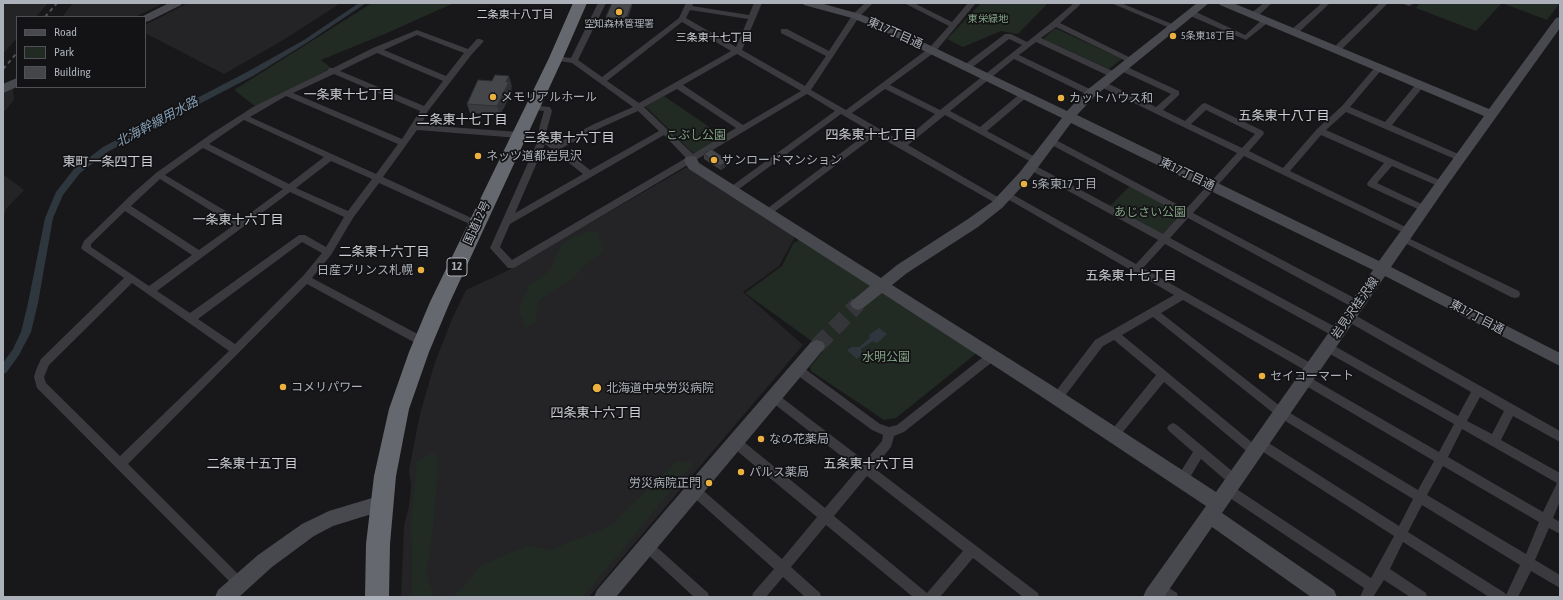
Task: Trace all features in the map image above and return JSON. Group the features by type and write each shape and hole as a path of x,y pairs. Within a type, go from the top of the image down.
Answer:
{"highway":[{"name":"国道12号","path":"371,597 387,463 399,409 422,342 556,58 580,3"},
{"name":"国道12号","path":"377,597 378,544"}],"street":[{"path":"146,18 177,3"},
{"path":"574,61 602,3"},
{"path":"557,147 597,126 639,107 738,50 758,3"},
{"path":"532,107 547,109 548,111 543,129 543,138 495,248 511,265 806,91 856,16 870,3"},
{"path":"908,3 953,25"},
{"path":"732,190 932,50 972,3"},
{"path":"903,145 986,77 1055,24 1078,3"},
{"path":"1115,3 1173,26"},
{"path":"858,304 881,285 974,223 1004,198 1033,164 1069,117 1091,93 1173,26 1204,3"},
{"path":"1224,3 1491,114"},
{"path":"1254,16 1268,3"},
{"path":"1294,32 1326,3"},
{"path":"1336,50 1384,3"},
{"name":"東17丁目通","path":"816,4 856,16 932,50 1383,269 1560,360"},
{"path":"602,80 682,19 689,5 751,17"},
{"path":"1191,14 1246,38 1266,21"},
{"path":"682,19 903,145 1138,268 1441,458 1560,528"},
{"name":"岩見沢桂沢線","path":"1156,592 1327,347 1338,334 1441,184 1560,20"},
{"path":"1055,24 1131,60"},
{"path":"784,31 830,55"},
{"path":"236,350 86,248 87,243 124,206 159,175 244,116 332,70 417,32 469,52"},
{"path":"967,67 1008,36 1028,45"},
{"path":"1036,39 1176,93 1157,111"},
{"path":"120,464 306,279 328,252 350,216 425,110 469,52 480,41"},
{"path":"376,50 448,80"},
{"path":"1014,56 1091,93"},
{"path":"556,58 574,61 639,107 688,155 694,166 992,356 1182,480 1214,510 1327,597"},
{"path":"1284,172 1320,131 1345,108 1379,68"},
{"path":"332,70 425,110"},
{"path":"3,88 16,82"},
{"path":"1102,84 1284,172 1515,294"},
{"path":"677,85 743,129"},
{"path":"884,85 981,132 1033,164 1164,239 1338,334"},
{"path":"1387,126 1420,85"},
{"path":"286,93 403,143"},
{"path":"981,132 1024,95"},
{"path":"1138,268 1260,133 1205,106 1186,124"},
{"path":"1345,108 1460,158"},
{"path":"244,116 477,224"},
{"path":"415,126 519,135"},
{"path":"767,213 877,130"},
{"path":"1320,131 1441,184"},
{"path":"506,222 665,132"},
{"path":"543,138 557,147 589,174"},
{"path":"1051,141 1187,213 1354,311 1478,390 1560,437"},
{"path":"203,144 289,188 350,216"},
{"path":"149,291 241,225 330,157"},
{"path":"1390,162 1371,184 1425,209"},
{"path":"159,175 241,225"},
{"path":"124,206 199,255"},
{"path":"190,319 302,237 328,252"},
{"path":"131,278 45,362 39,377 41,385 240,584"},
{"path":"306,279 422,342"},
{"path":"1057,398 1099,343 1183,295"},
{"path":"1153,312 1282,413 1560,582"},
{"path":"1114,334 1163,375 1257,448 1401,534 1500,597"},
{"path":"604,597 817,346"},
{"path":"1327,347 1560,479"},
{"path":"797,370 876,427 889,432 900,429 992,356"},
{"path":"1114,435 1163,375"},
{"path":"1173,428 1200,451 1231,485 1369,592 1382,571 1478,390"},
{"path":"773,397 1033,597"},
{"path":"1494,441 1511,409"},
{"path":"758,597 887,443 889,432"},
{"path":"735,442 923,597"},
{"path":"1182,480 1200,451"},
{"path":"1511,597 1528,563 1560,487"},
{"path":"694,490 815,597"},
{"path":"225,597 265,561 308,530 329,519 382,503"},
{"path":"647,546 703,597"},
{"path":"932,597 972,550"},
{"path":"1382,571 1421,597"},
{"path":"1156,592 1172,597"}],"shaded area":[{"path":"3,3 48,3 37,16 16,16 16,39 3,54"},
{"path":"73,3 164,3 137,16 63,16"},
{"path":"188,3 341,3 280,42 224,74 146,34 146,24"},
{"path":"13,88 14,100 3,113 3,92"},
{"name":"北海道中央労災病院","path":"687,167 796,235 779,266 743,292 803,345 589,597 401,597 404,526 409,506 411,486 409,470 420,414 435,362 453,317 466,290 507,271"},
{"path":"3,174 24,190 6,209 3,221"},
{"path":"879,328 887,334 877,343 873,341 861,349 862,354 857,359 847,350 852,347 859,347 870,338 869,335"}],"green space":[{"path":"372,3 454,3 321,60 331,68 258,106 255,106 234,90"},
{"name":"東栄緑地","path":"981,3 1048,3 1018,34 1001,31 963,47 947,39"},
{"path":"1420,3 1502,3 1476,31 1416,8"},
{"path":"1502,3 1560,3 1547,20"},
{"path":"1054,29 1057,29 1122,59 1109,69 1043,39"},
{"name":"こぶし公園","path":"664,96 724,137 694,154 645,106"},
{"name":"あじさい公園","path":"1130,186 1182,213 1162,236 1109,207"},
{"path":"590,231 598,232 603,252 581,268 575,277 538,301 535,323 526,328 519,310 529,285 551,270 560,247 569,239"},
{"name":"水明公園","path":"799,238 978,352 896,418 884,420 811,371 810,367 824,350 745,293 782,266 794,242 797,242"},
{"path":"431,453 439,457 433,529 426,575 434,597 412,597 411,517 417,461"},
{"path":"691,461 692,465 583,597 451,597 463,588 480,566 528,545 550,550 610,526 676,462"}],"building":[{"name":"空知森林管理署","path":"612,3 632,3 626,19 606,17"},
{"path":"495,75 509,76 506,82 509,82 497,106 467,104 478,80 492,81"},
{"path":"711,149 728,161 720,166 704,154"}],"waterway":[{"name":"北海幹線用水路","path":"3,370 16,352 26,332 49,218 59,194 77,171 106,149 250,74 306,41 363,3"}],"tunnel":[{"path":"817,346 858,304"}],"railway":[{"path":"46,16 57,3"},
{"path":"3,69 16,54"}],"place":[{"name":"空知森林管理署","path":"619,12"},
{"name":"5条東18丁目","path":"1173,36"},
{"name":"メモリアルホール","path":"493,97"},
{"name":"カットハウス和","path":"1061,98"},
{"name":"ネッツ道都岩見沢","path":"478,156"},
{"name":"サンロードマンション","path":"714,160"},
{"name":"5条東17丁目","path":"1024,184"},
{"name":"日産プリンス札幌","path":"421,270"},
{"name":"セイコーマート","path":"1262,376"},
{"name":"コメリパワー","path":"283,387"},
{"name":"北海道中央労災病院","path":"597,388"},
{"name":"なの花薬局","path":"761,439"},
{"name":"パルス薬局","path":"741,472"},
{"name":"労災病院正門","path":"709,483"}],"district":[{"name":"二条東十八丁目","path":"515,15"},
{"name":"三条東十七丁目","path":"714,38"},
{"name":"一条東十七丁目","path":"349,95"},
{"name":"五条東十八丁目","path":"1284,116"},
{"name":"二条東十七丁目","path":"462,120"},
{"name":"四条東十七丁目","path":"871,135"},
{"name":"三条東十六丁目","path":"569,138"},
{"name":"東町一条四丁目","path":"108,162"},
{"name":"一条東十六丁目","path":"238,220"},
{"name":"二条東十六丁目","path":"384,252"},
{"name":"五条東十七丁目","path":"1131,276"},
{"name":"四条東十六丁目","path":"596,413"},
{"name":"二条東十五丁目","path":"252,464"},
{"name":"五条東十六丁目","path":"869,464"}]}
